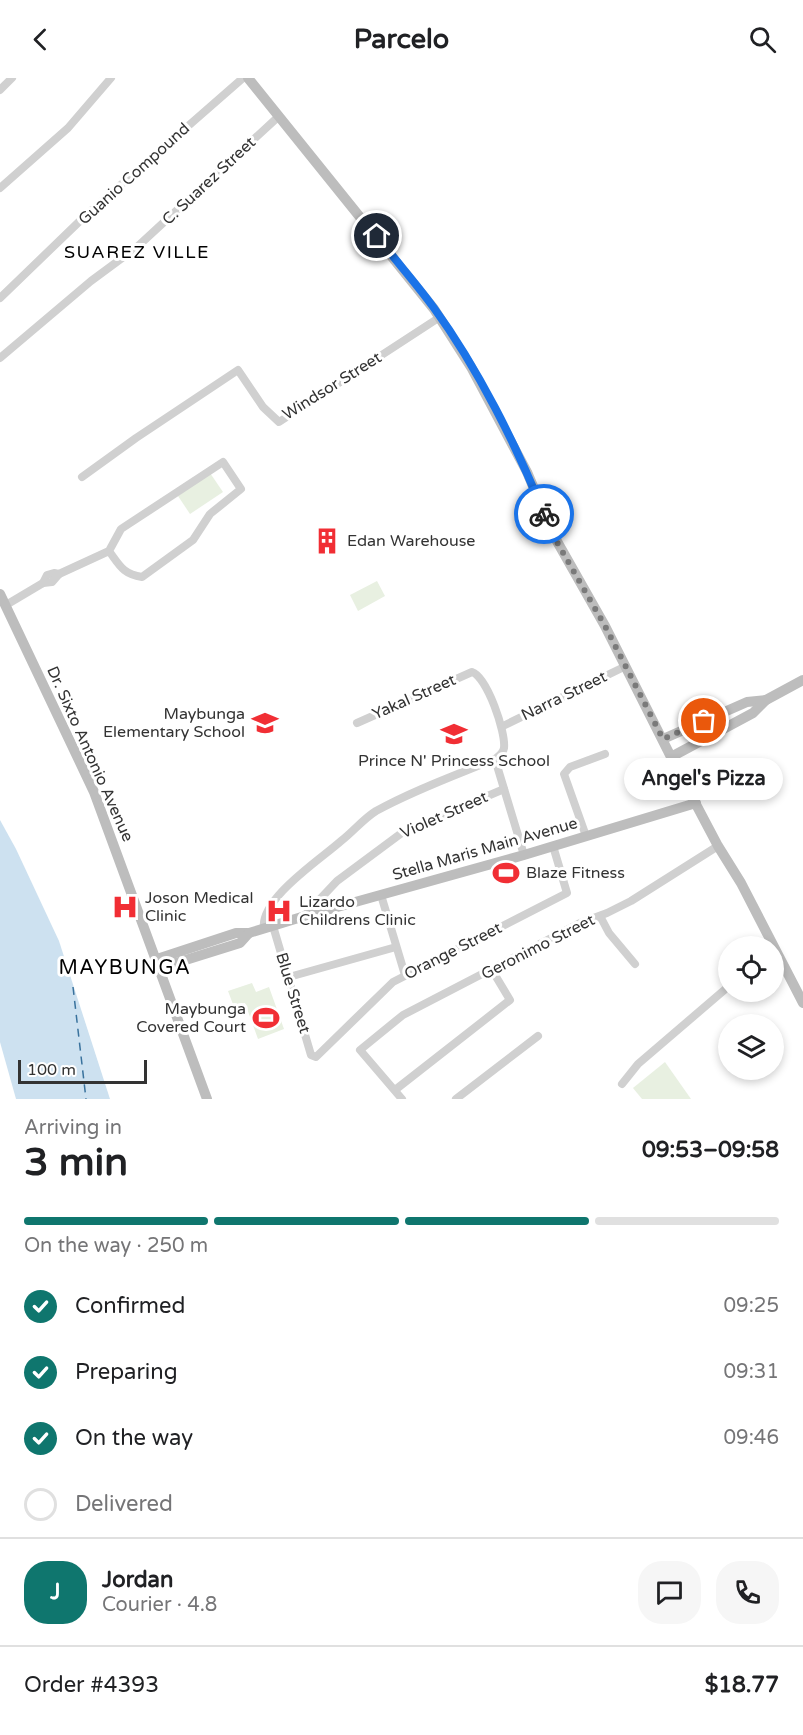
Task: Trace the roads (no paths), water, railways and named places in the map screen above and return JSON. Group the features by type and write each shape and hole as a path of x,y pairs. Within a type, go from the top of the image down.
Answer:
{"main road":[{"path":"248,78 352,204 440,317 489,399 527,472 549,527 626,666 671,757 768,936"},
{"name":"Dr. Sixto Antonio Avenue","path":"0,594 93,790 207,1099"},
{"path":"671,757 753,713 766,700 803,680"},
{"path":"663,739 747,702 766,700"},
{"name":"Stella Maris Main Avenue","path":"158,963 240,943 249,933 268,927 524,855 696,803"},
{"path":"784,967 803,1004"}],"street":[{"path":"0,90 12,78"},
{"path":"0,188 68,129 111,78"},
{"name":"Guanio Compound","path":"0,298 84,217 243,78"},
{"name":"C. Suarez Street","path":"0,358 91,281 137,247 278,117"},
{"name":"Windsor Street","path":"82,477 147,430 238,370 263,407 279,422 440,317"},
{"path":"6,605 43,584 47,575 59,574 109,551 121,529 223,462 241,489 210,514 193,540 142,577 122,570 109,551"},
{"name":"Narra Street","path":"503,726 626,666"},
{"name":"Yakal Street","path":"357,723 471,672 481,678 503,726"},
{"path":"268,927 265,917 275,899 373,813 497,757 504,748 503,726"},
{"path":"586,836 564,778 564,771 605,754"},
{"path":"497,757 524,855"},
{"name":"Violet Street","path":"305,916 337,881 403,832 504,789"},
{"name":"Orange Street","path":"316,1057 393,982 567,893 553,846"},
{"name":"Geronimo Street","path":"394,1090 360,1050 403,1015 580,923 631,902 718,846"},
{"path":"381,895 405,975"},
{"path":"600,916 609,933 635,964"},
{"name":"Blue Street","path":"268,927 289,977 311,1054 316,1057"},
{"path":"289,977 396,947"},
{"path":"402,1099 394,1090 510,1000 492,970"},
{"path":"622,1084 638,1064 718,995"},
{"path":"456,1099 538,1036"}],"water":[{"path":"0,820 59,941 110,1099 16,1099 0,1042"}],"place":[{"name":"Edan Warehouse","path":"327,541"},
{"name":"Angel's Pizza","path":"704,721"},
{"name":"Maybunga Elementary School","path":"265,723"},
{"name":"Prince N' Princess School","path":"454,734"},
{"name":"Blaze Fitness","path":"506,873"},
{"name":"Joson Medical Clinic","path":"125,907"},
{"name":"Lizardo Childrens Clinic","path":"279,911"},
{"name":"Maybunga Covered Court","path":"266,1018"}],"district":[{"name":"SUAREZ VILLE","path":"137,252"},
{"name":"MAYBUNGA","path":"125,968"}]}
